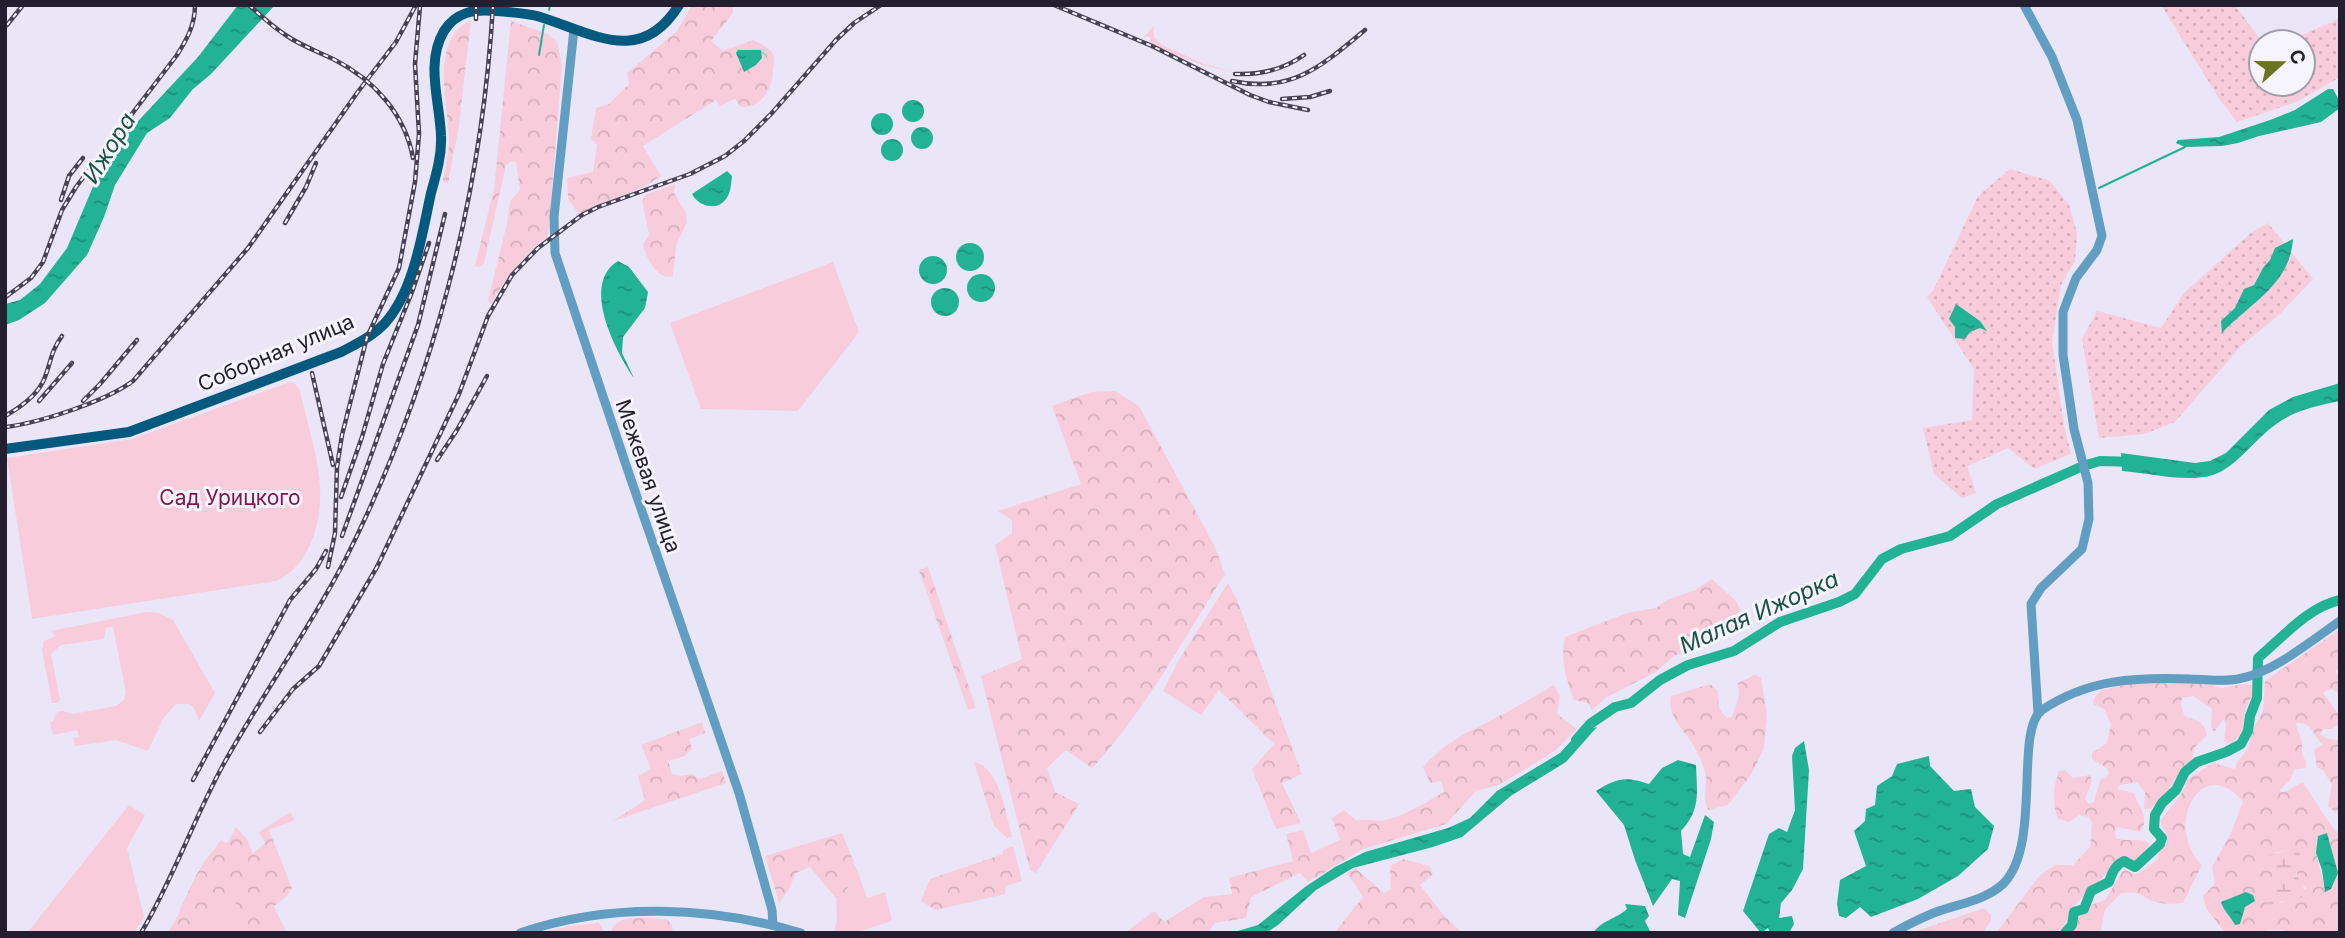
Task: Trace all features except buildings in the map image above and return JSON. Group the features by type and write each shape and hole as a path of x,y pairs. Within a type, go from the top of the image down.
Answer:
{"main road":[{"path":"574,29 617,42 637,41 659,29 679,5"},
{"name":"Соборная улица","path":"5,449 129,432 341,352 368,337 384,324 396,308 416,260 442,138 435,67 439,41 455,18 479,10 536,16 574,29"}],"street":[{"path":"1893,933 1934,913 1991,892 2016,866 2024,840 2031,732 2038,713 2031,604 2041,588 2082,549 2089,519 2088,483 2080,455 2063,355 2063,312 2076,278 2101,243 2101,229 2077,120 2047,46 2024,5"},
{"name":"Межевая улица","path":"574,29 554,216 555,253 739,793 772,910 773,925"},
{"path":"2038,713 2070,693 2108,682 2141,677 2238,679 2253,675 2340,621"},
{"path":"520,933 572,919 658,911 725,915 801,933"}],"green space":[{"path":"692,5 733,5 733,13 711,41 723,51 753,40 770,50 774,62 769,89 761,100 749,106 741,107 735,99 720,106 716,100 643,146 661,176 644,187 579,214 568,199 567,178 593,172 597,145 591,139 596,108 609,104 629,84 627,73 677,31"},
{"path":"2161,5 2235,5 2252,28 2247,28 2247,98 2303,98 2237,122 2220,100"},
{"path":"2340,18 2340,77 2317,90 2317,28"},
{"path":"471,20 459,125 448,184 443,181 449,142 444,90 445,57 458,30"},
{"path":"511,21 548,34 557,41 562,66 548,237 516,267 491,304 488,301 510,201 520,190 516,162 511,161 506,165 484,263 480,267 475,266 494,189"},
{"path":"1154,26 1154,37 1162,45 1204,64 1234,72 1202,65 1149,44 1151,38 1143,38"},
{"path":"2010,169 2050,181 2069,205 2077,233 2075,261 2061,285 2052,341 2071,454 2034,469 2008,448 1967,466 1976,493 1962,498 1934,474 1923,428 1972,420 1974,369 1927,297 1934,289 1978,196"},
{"path":"675,184 674,193 685,211 687,222 676,246 673,276 668,277 658,272 650,262 643,245 649,234 642,201 647,194"},
{"path":"2268,223 2313,279 2279,315 2242,345 2175,422 2144,434 2099,438 2082,339 2097,311 2161,328 2184,293 2252,232"},
{"path":"833,262 859,332 798,411 701,409 670,323"},
{"name":"Сад Урицкого","path":"290,382 300,390 320,487 316,528 312,542 298,565 276,581 32,619 7,458 132,439"},
{"path":"1115,391 1139,406 1215,547 1225,574 1146,699 1092,768 1066,750 1047,768 1055,792 1079,804 1036,873 1030,870 981,676 1022,659 995,545 1012,533 1012,520 998,511 1081,484 1052,406 1091,392"},
{"path":"928,567 976,708 968,710 919,570"},
{"path":"1712,579 1735,600 1748,623 1745,626 1674,656 1654,673 1607,697 1592,710 1588,703 1574,700 1565,669 1565,637 1627,613 1656,608"},
{"path":"1228,583 1237,600 1302,774 1282,783 1301,823 1276,829 1252,769 1274,744 1219,690 1201,715 1163,691 1180,658"},
{"path":"147,612 159,613 173,620 215,693 199,721 194,708 189,704 176,704 163,719 148,751 116,740 75,746 73,738 79,737 77,730 53,735 50,722 57,712 73,714 116,706 124,700 126,693 113,627 106,628 104,639 61,645 51,654 60,700 52,703 42,650 44,641 56,636 51,631"},
{"path":"2340,629 2340,667 2336,671 2340,681 2340,695 2333,689 2325,691 2324,694 2340,716 2340,723 2332,729 2323,729 2320,734 2328,739 2340,740 2340,807 2336,813 2328,806 2332,784 2323,770 2317,767 2314,750 2323,744 2309,727 2302,723 2296,725 2306,768 2295,769 2290,780 2280,790 2288,791 2303,783 2340,834 2340,933 2284,933 2283,930 2267,930 2263,933 2225,933 2206,908 2203,896 2215,884 2212,867 2230,835 2243,802 2228,789 2214,785 2202,789 2192,800 2187,814 2186,831 2191,849 2202,865 2183,903 2160,903 2136,893 2121,893 2105,910 2101,930 2069,933 2084,910 2105,900 2124,869 2134,874 2140,873 2158,859 2159,852 2167,844 2160,821 2182,793 2188,779 2213,763 2235,769 2248,748 2252,731 2263,711 2265,681","holes":["2329,839 2332,857 2326,891 2316,853 2319,842","2292,846 2301,864 2297,869 2297,880 2306,888 2297,899 2260,909 2275,897 2273,870 2263,863 2277,852 2288,850"]},
{"path":"1754,675 1761,677 1767,716 1764,748 1752,773 1728,805 1708,810 1703,767 1675,718 1670,704 1671,696 1711,685 1717,690 1721,712 1727,718 1732,717 1739,696 1738,683"},
{"path":"2132,683 2209,683 2220,688 2244,684 2251,685 2254,692 2246,707 2243,733 2230,744 2224,741 2224,719 2214,732 2211,727 2212,709 2193,696 2182,698 2184,715 2201,723 2207,735 2195,747 2191,762 2175,779 2163,799 2150,809 2144,809 2145,792 2137,782 2120,785 2117,789 2134,793 2143,812 2144,822 2140,832 2118,827 2116,838 2145,841 2149,843 2148,848 2133,862 2119,860 2076,904 2060,933 1996,933 2040,875 2055,865 2073,865 2090,847 2092,823 2089,817 2079,815 2069,822 2058,819 2054,801 2057,777 2059,771 2065,770 2073,778 2090,775 2092,781 2085,799 2089,804 2094,802 2100,780 2109,774 2107,768 2092,759 2092,753 2107,743 2111,724 2104,709 2093,704 2094,698 2102,690"},
{"path":"1554,685 1560,696 1557,714 1577,729 1556,750 1501,784 1476,791 1446,824 1363,849 1308,882 1300,873 1251,897 1246,918 1215,923 1208,933 1125,933 1154,911 1164,922 1204,897 1232,894 1229,878 1293,861 1286,834 1303,830 1311,853 1340,840 1332,818 1344,810 1357,821 1386,820 1438,796 1444,792 1441,781 1430,783 1423,767 1432,758 1460,737"},
{"path":"702,722 705,733 689,739 692,749 685,756 668,761 672,774 692,774 700,779 722,771 726,783 613,821 645,800 638,776 651,769 641,745"},
{"path":"974,762 983,766 996,782 1012,837 1007,838 994,826"},
{"path":"129,805 145,815 127,848 144,917 134,933 27,933"},
{"path":"290,812 295,820 269,830 292,888 287,896 264,914 270,933 247,929 243,925 234,898 224,904 209,922 217,933 173,933 181,907 200,869 212,852 228,842 236,827 247,839 253,854 265,843 259,832"},
{"path":"236,831 287,933 168,933 220,840 229,845"},
{"path":"842,833 859,875 848,886 844,902 835,897 810,867 796,873 779,903 765,856"},
{"path":"2292,845 2297,848 2302,859 2296,874 2307,894 2303,898 2280,902 2265,921 2259,920 2260,909 2275,897 2273,870 2263,863 2262,857 2288,850"},
{"path":"1013,846 1022,881 1006,886 1005,894 936,910 921,901 930,879 1003,854 1003,850"},
{"path":"1403,859 1429,866 1433,874 1420,885 1445,917 1463,933 1334,933 1363,897 1347,873 1355,868 1384,893 1391,889 1390,866"},
{"path":"859,875 867,898 885,892 892,921 855,933 834,933 837,919 836,897 844,901 848,886"},
{"path":"1984,908 1991,915 1991,920 1983,933 1911,933"},
{"path":"626,919 667,919 673,933 611,933 613,926"},
{"path":"598,923 602,926 603,933 540,933 570,926"}],"water":[{"path":"238,5 275,5 211,74 192,90 170,118 147,133 115,185 87,255 45,303 19,320 5,325 5,304 20,300 40,284 67,248 95,182 127,133 198,57"},
{"path":"738,50 761,50 762,58 744,72 736,53"},
{"path":"2333,89 2340,108 2321,122 2238,143 2185,147 2176,143 2178,140 2219,137 2273,119 2295,110"},
{"path":"913,100 921,103 924,111 921,119 913,122 905,119 902,111 905,103"},
{"path":"882,113 890,116 893,124 890,132 882,135 874,132 871,124 874,116"},
{"path":"922,127 930,130 933,138 930,146 922,149 914,146 911,138 914,130"},
{"path":"892,139 900,142 903,150 900,158 892,161 884,158 881,150 884,142"},
{"path":"727,171 732,176 731,185 728,197 722,203 708,206 699,202 692,194"},
{"path":"2293,239 2285,269 2277,281 2222,333 2221,321 2235,308 2244,289 2254,285 2275,248"},
{"path":"970,243 980,247 984,257 980,267 970,271 960,267 956,257 960,247"},
{"path":"933,256 943,260 947,270 943,280 933,284 923,280 919,270 923,260"},
{"path":"618,261 629,267 648,292 645,308 623,337 622,353 634,378 611,336 602,301 602,285 607,272"},
{"path":"981,274 991,278 995,288 991,298 981,302 971,298 967,288 971,278"},
{"path":"945,288 955,292 959,302 955,312 945,316 935,312 931,302 935,292"},
{"path":"1956,304 1980,321 1987,331 1980,328 1970,332 1965,339 1955,338 1955,327 1949,319"},
{"path":"2340,383 2340,401 2306,409 2283,420 2230,466 2213,475 2180,478 2122,471 2121,453 2195,463 2210,461 2226,453 2269,410 2293,397"},
{"path":"1597,727 1566,762 1512,795 1462,837 1353,868 1316,890 1266,933 1231,933 1258,925 1305,887 1335,867 1365,852 1448,828 1470,818 1497,791 1560,753 1580,731"},
{"path":"1804,741 1809,770 1803,869 1792,890 1781,903 1779,918 1792,916 1794,924 1789,933 1770,933 1768,928 1761,933 1743,911 1769,834 1779,828 1787,832 1795,810 1792,756 1795,748"},
{"path":"1929,756 1930,766 1954,791 1971,789 1975,807 1994,826 1988,849 1958,876 1918,899 1871,917 1860,907 1846,918 1839,916 1837,904 1840,880 1866,866 1854,831 1865,821 1866,809 1875,805 1877,786 1892,776 1897,764"},
{"path":"1678,760 1696,765 1695,808 1681,831 1683,854 1690,857 1705,815 1714,822 1685,918 1678,915 1680,881 1672,879 1653,906 1624,825 1596,791 1621,780 1649,784 1662,768"},
{"path":"2327,833 2338,873 2331,889 2325,892 2316,853 2318,836"},
{"path":"2246,892 2253,895 2255,901 2245,907 2240,924 2235,925 2221,902"},
{"path":"1625,904 1645,906 1649,916 1645,921 1651,933 1593,933 1627,909"}],"waterway":[{"path":"549,10 550,5"},
{"path":"539,55 544,25"},
{"path":"2099,188 2185,147"},
{"name":"Малая Ижорка","path":"1576,740 1590,724 1615,707 1631,703 1660,680 1688,665 1734,651 1780,622 1855,594 1882,559 1901,549 1950,536 1997,504 2083,466 2100,461 2134,462"},
{"path":"2065,933 2072,925 2074,912 2084,909 2091,891 2109,882 2118,865 2124,861 2135,867 2160,844 2162,838 2154,829 2155,815 2162,803 2176,790 2185,772 2197,762 2241,744 2248,731 2257,698 2258,658 2307,616 2340,600"}],"railway":[{"path":"7,25 23,5"},
{"path":"7,296 31,278 43,262 62,210 76,187 177,55 190,32 195,5"},
{"path":"249,5 287,36 349,68 375,88 403,127 413,158"},
{"path":"5,427 72,410 107,396 133,381 248,248 396,42 416,5"},
{"path":"476,5 476,19"},
{"path":"141,933 222,767 346,558 377,493 404,426 448,289 464,219 487,77 493,5"},
{"path":"260,732 293,689 319,666 377,567 459,394 488,316 512,275 538,248 582,215 690,174 725,156 771,114 836,40 854,23 881,5"},
{"path":"1054,5 1152,46 1250,95 1308,110"},
{"path":"328,567 335,533 337,467 342,435 367,337 399,268 415,182 419,134 415,64 420,6"},
{"path":"1232,81 1272,84 1289,80 1320,65 1365,30"},
{"path":"1235,74 1271,70 1304,55"},
{"path":"1282,99 1310,97 1330,91"},
{"path":"61,200 69,176 83,158"},
{"path":"285,223 306,187 316,163"},
{"path":"342,536 418,325 445,214"},
{"path":"341,497 383,364 429,243"},
{"path":"5,416 23,404 38,389 62,336"},
{"path":"83,401 137,340"},
{"path":"39,401 72,363"},
{"path":"312,373 333,465"},
{"path":"437,460 487,376"},
{"path":"193,780 290,600 316,569 326,551"}],"water label":[{"name":"Ижора","path":"109,148"}]}
